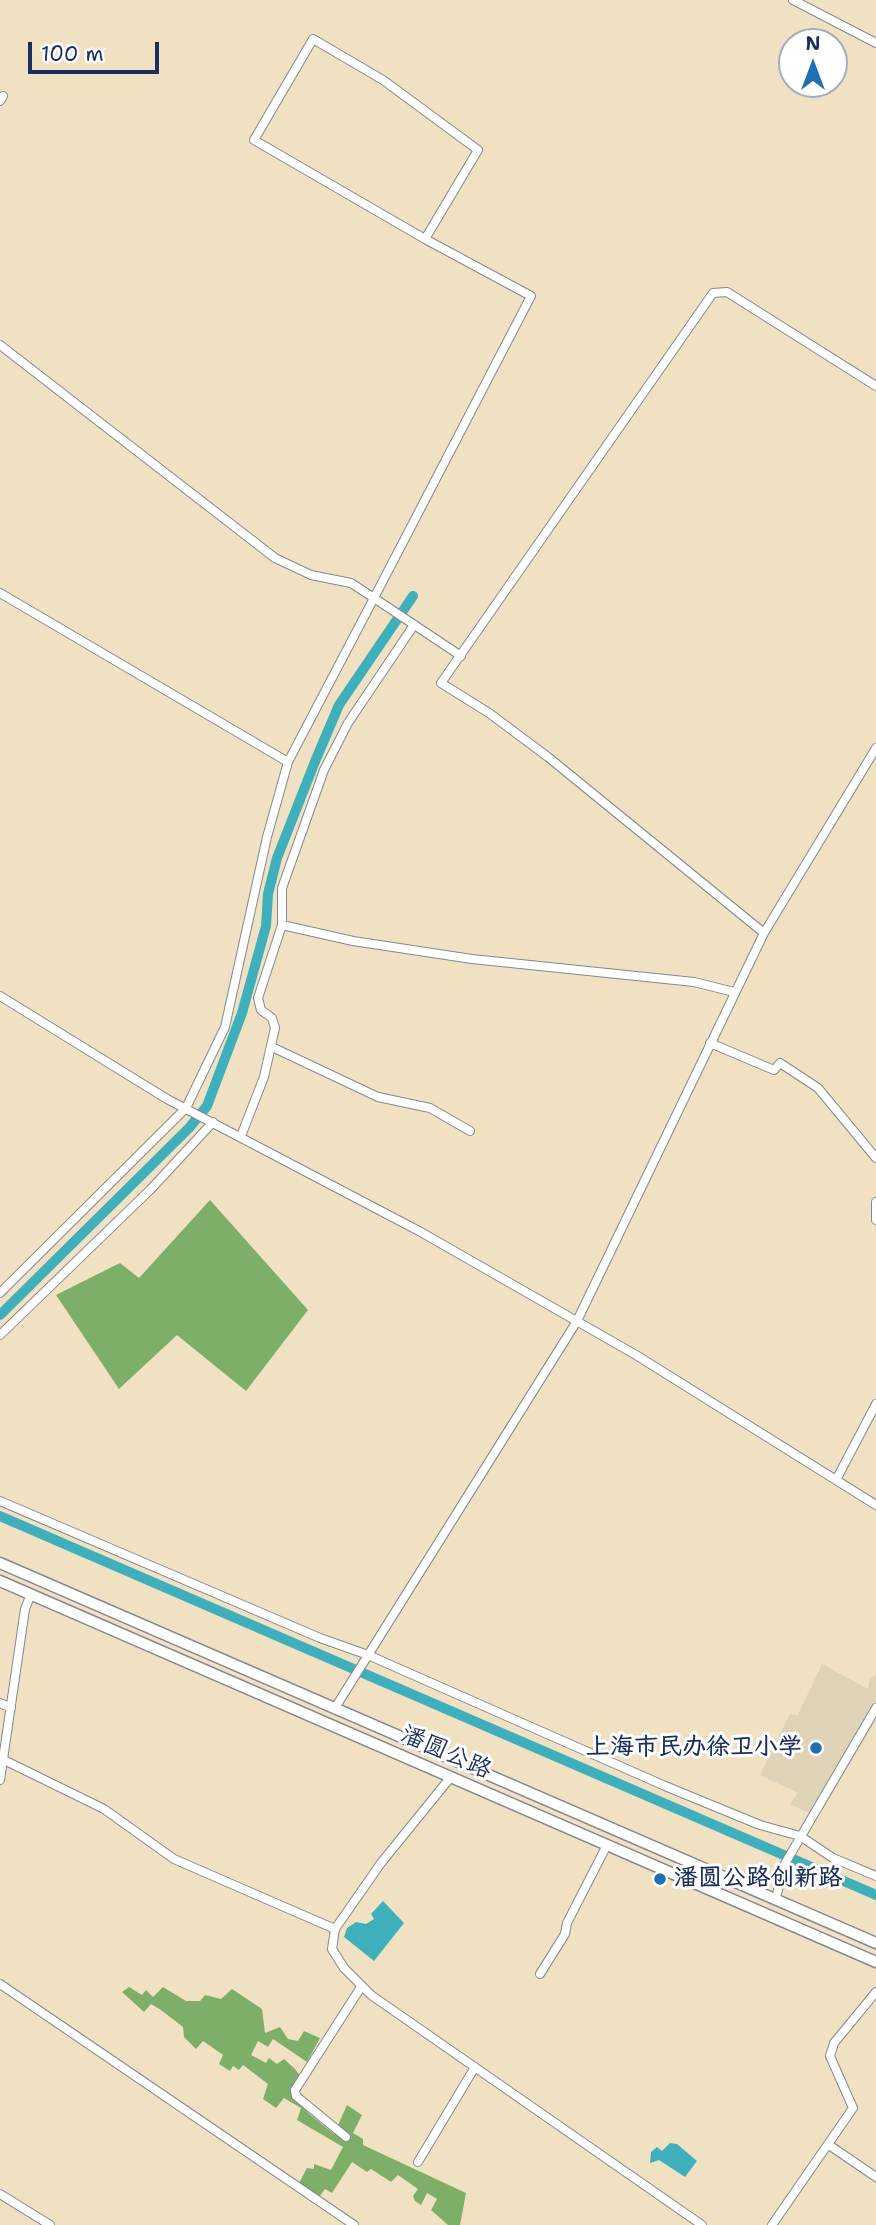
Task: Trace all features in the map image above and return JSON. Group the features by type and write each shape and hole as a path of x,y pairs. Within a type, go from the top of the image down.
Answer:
{"main road":[{"name":"潘圆公路","path":"0,1563 876,1943"},
{"name":"潘圆公路","path":"0,1581 876,1962"}],"street":[{"path":"793,0 876,43"},
{"path":"0,1293 188,1109 225,1027 267,836 288,762 531,296 425,239 254,141 313,39 383,80 478,150 425,239"},
{"path":"764,933 548,757 489,713 442,683 713,293 727,292 876,386"},
{"path":"0,345 275,558 311,575 351,583 461,656"},
{"path":"0,593 288,762"},
{"path":"240,1136 264,1077 272,1047 275,1023 261,1010 258,998 282,925 282,888 324,770 348,723 414,625"},
{"path":"335,1708 577,1321 764,933 876,748"},
{"path":"282,925 353,941 446,955 694,982 734,992"},
{"path":"0,996 188,1109 419,1231 577,1321 876,1505"},
{"path":"710,1043 774,1070 780,1063 818,1088 876,1158"},
{"path":"272,1047 378,1097 430,1108 470,1131"},
{"path":"0,1335 150,1189 212,1121"},
{"path":"876,1202 876,1220"},
{"path":"836,1480 876,1404"},
{"path":"0,1501 665,1786 798,1839 876,1876"},
{"path":"0,1780 25,1609 32,1594"},
{"path":"0,1703 11,1708"},
{"path":"776,1899 783,1867 876,1708"},
{"path":"4,1760 104,1809 174,1858 335,1929"},
{"path":"450,1778 416,1816 335,1929 332,1949 344,1969 361,1987 702,2225"},
{"path":"540,1974 565,1934 567,1923 607,1845"},
{"path":"346,2137 296,2096 295,2090 361,1987"},
{"path":"1,1988 354,2225"},
{"path":"772,2225 853,2108 831,2061 832,2050 876,1992"},
{"path":"418,2162 475,2067"},
{"path":"829,2145 876,2177"},
{"path":"0,2194 50,2225"}],"shaded area":[{"name":"上海市民办徐卫小学","path":"822,1664 868,1689 870,1678 876,1675 876,1720 818,1817 790,1804 798,1793 760,1775 790,1714 798,1715"}],"green space":[{"path":"210,1200 308,1310 246,1391 177,1335 119,1389 56,1295 120,1263 139,1278"},
{"path":"129,1987 142,1995 146,1990 153,1997 163,1987 186,2001 200,2001 205,1995 221,1999 232,1989 262,2009 265,2033 280,2027 288,2039 298,2041 304,2031 320,2038 307,2062 273,2039 268,2047 258,2041 251,2055 266,2063 269,2058 277,2064 284,2059 295,2069 303,2080 297,2094 307,2112 334,2134 347,2105 362,2115 353,2133 363,2139 363,2145 466,2193 460,2225 448,2225 431,2210 437,2199 427,2193 421,2205 415,2201 413,2196 418,2189 398,2175 391,2182 371,2169 367,2172 352,2162 332,2193 325,2189 319,2197 299,2183 307,2168 314,2169 314,2164 331,2170 343,2147 297,2120 301,2108 284,2098 276,2108 263,2099 268,2084 243,2065 239,2070 233,2066 230,2071 219,2064 223,2055 203,2041 196,2049 184,2037 183,2027 161,2010 151,2004 144,2012 122,1992"}],"water":[{"path":"383,1901 404,1923 374,1961 344,1937 347,1928 356,1922 366,1924 374,1919 371,1914"},
{"path":"670,2143 677,2144 697,2161 685,2177 659,2160 650,2163 651,2152 657,2147 662,2151"}],"waterway":[{"path":"0,1315 189,1128 207,1106 242,1013 266,926 268,894 277,858 316,759 339,705 413,596"},
{"path":"0,1516 876,1895"}],"place":[{"name":"上海市民办徐卫小学","path":"816,1748"},
{"name":"潘圆公路创新路","path":"660,1879"}]}
